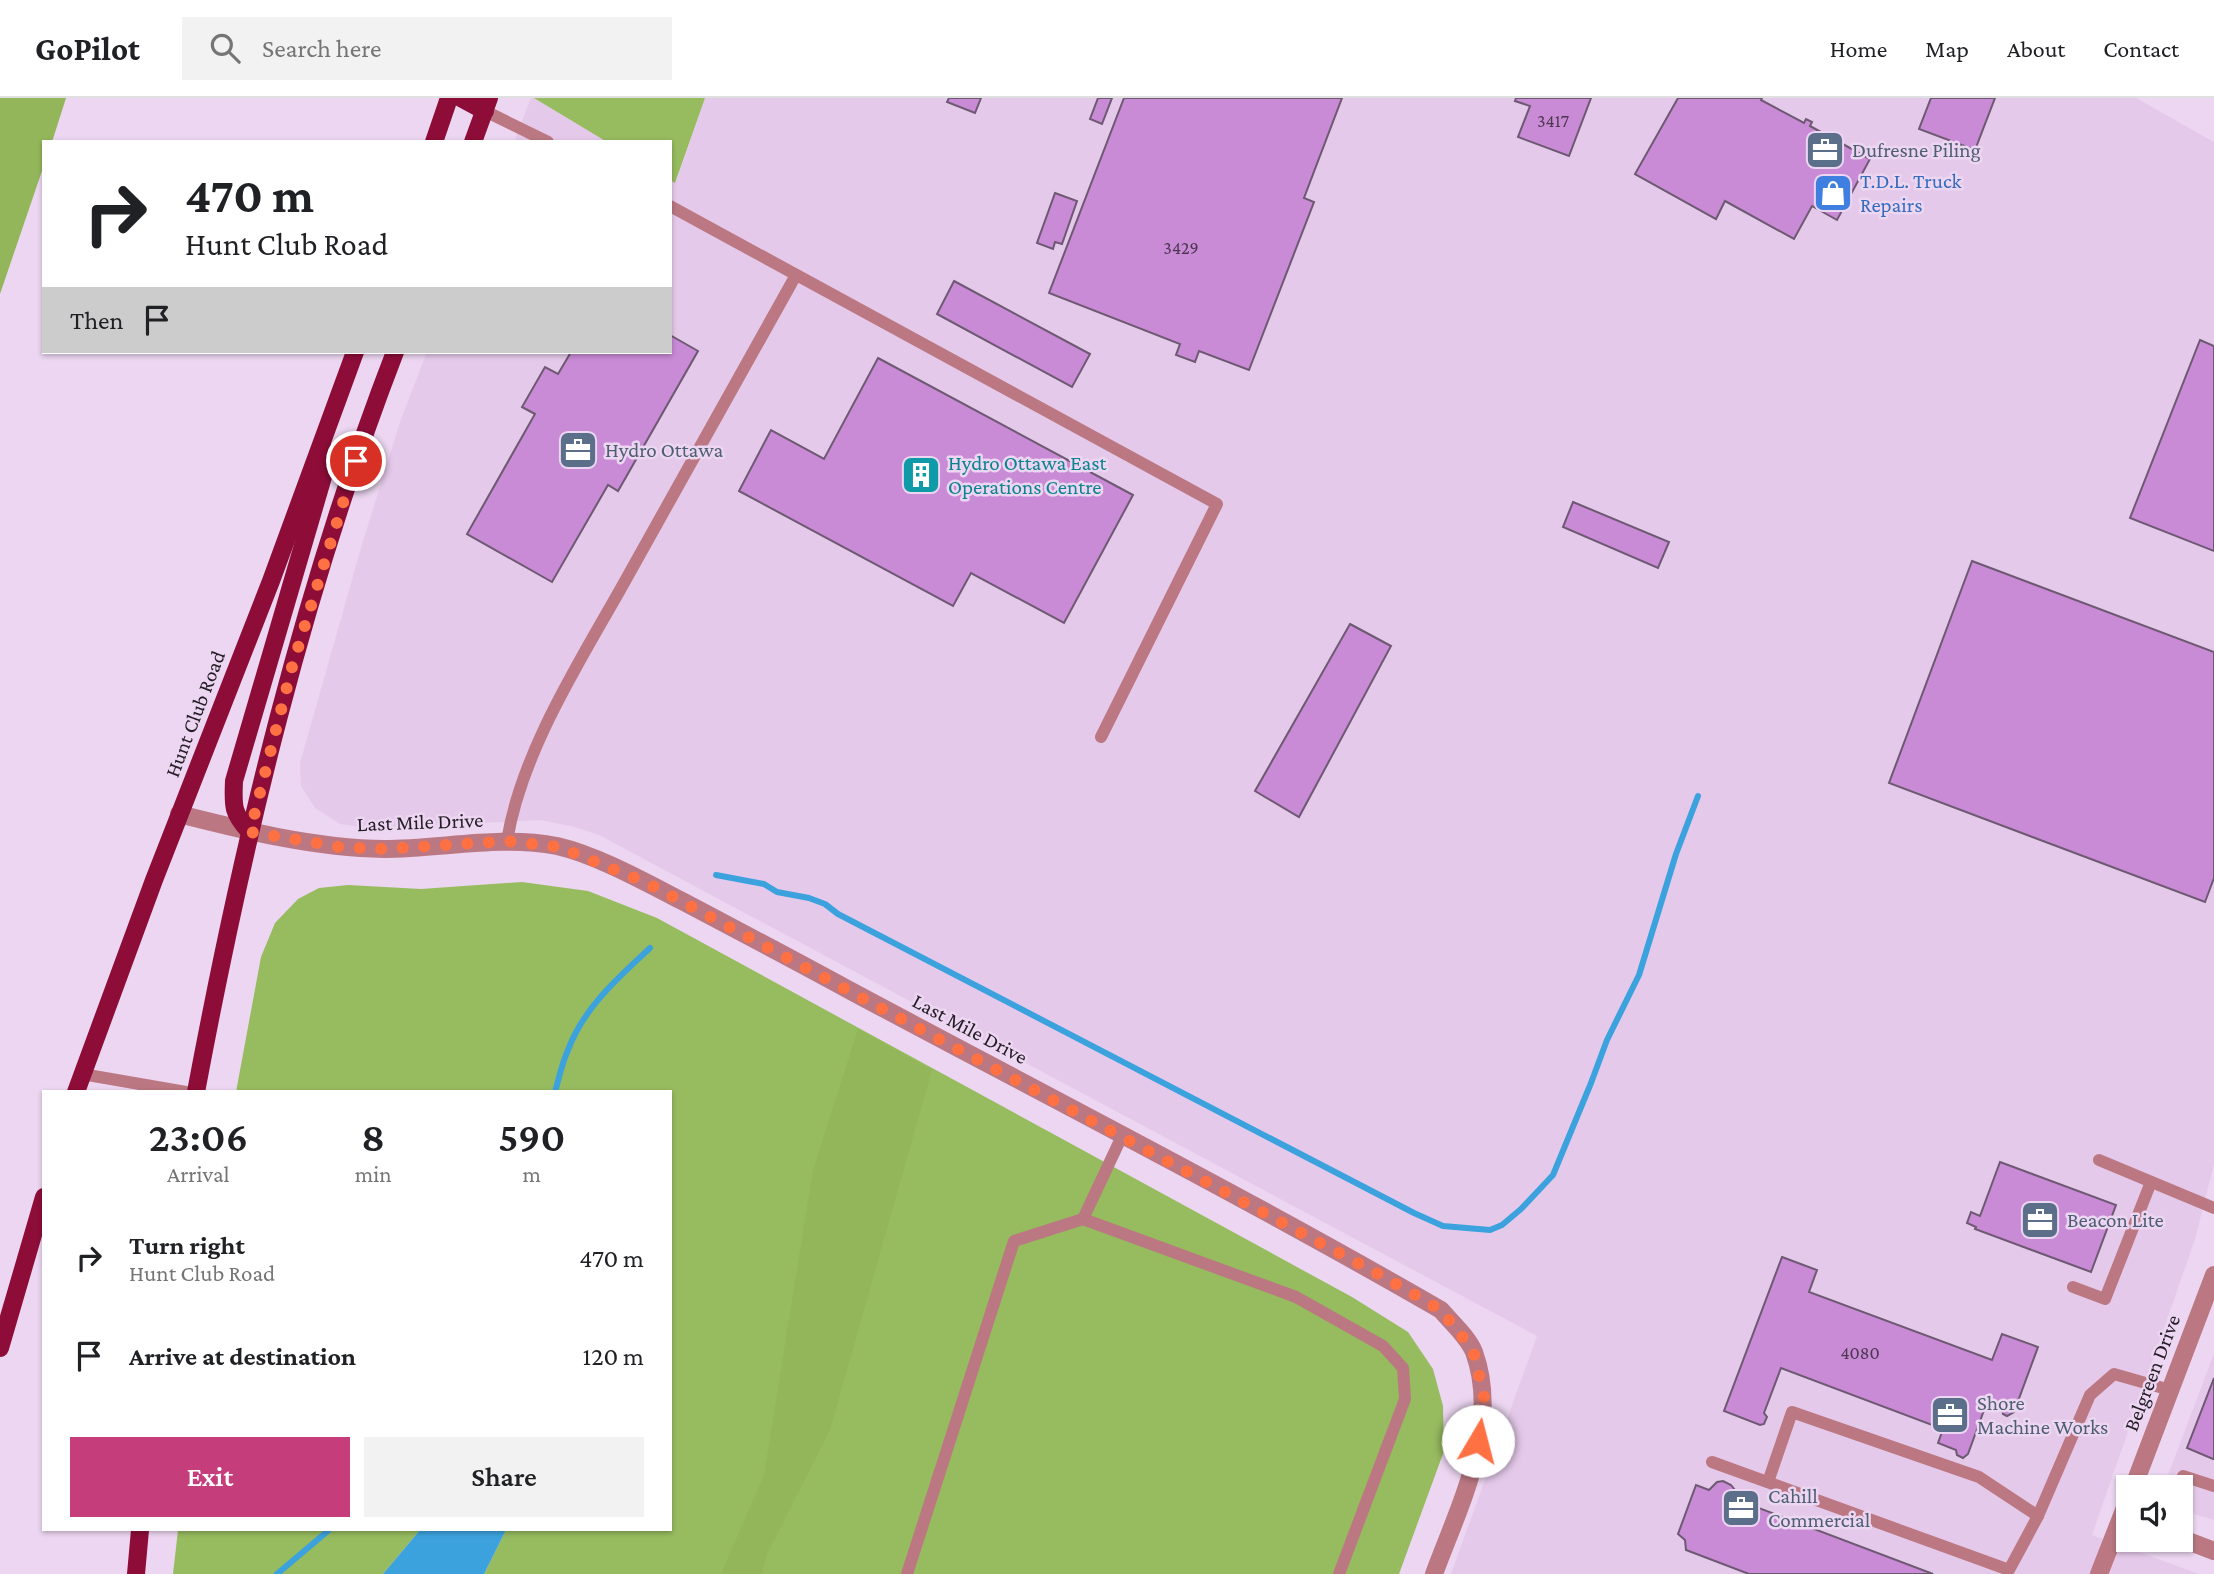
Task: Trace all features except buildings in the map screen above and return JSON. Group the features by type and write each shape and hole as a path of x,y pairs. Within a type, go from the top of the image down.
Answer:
{"main road":[{"path":"435,140 449,98"},
{"path":"461,98 487,104 475,140"},
{"path":"196,1090 250,832 286,686 363,440 394,354"},
{"path":"250,832 237,819 233,807 234,781 300,550 350,389 354,356"},
{"name":"Hunt Club Road","path":"77,1090 354,356"},
{"path":"0,1348 42,1204"},
{"path":"136,1574 140,1531"}],"street":[{"name":"Last Mile Drive","path":"179,814 250,832 340,847 384,849 507,841 559,847 647,883 1122,1136 1441,1310 1473,1350 1484,1397 1475,1463 1434,1574"},
{"name":"Belgreen Drive","path":"2138,1475 2214,1275"},
{"path":"2099,1574 2116,1535"},
{"path":"2193,1543 2214,1551"}],"lane":[{"path":"487,104 545,140"},
{"path":"672,207 1217,504 1101,737"},
{"path":"507,841 511,813 520,786 579,663 796,275"},
{"path":"82,1074 175,1090"},
{"path":"1083,1219 1122,1136"},
{"path":"2099,1160 2214,1208"},
{"path":"2073,1287 2105,1299 2151,1182"},
{"path":"907,1574 1014,1241 1083,1219 1296,1297 1382,1346 1403,1368 1405,1399 1339,1574"},
{"path":"1712,1462 2009,1572 2038,1516 2090,1395 2114,1374 2170,1390"},
{"path":"1768,1482 1792,1412 1979,1478 2038,1516"},
{"path":"2193,1479 2214,1486"}],"shaded area":[{"path":"531,98 534,98 604,140 515,140"},
{"path":"705,98 2136,98 2214,142 2214,1164 2195,1239 2092,1535 2116,1544 2116,1552 2139,1552 2199,1574 1451,1574 1537,1336 599,835 540,820 370,828 340,824 315,808 301,786 300,763 361,548 401,419 426,354 672,354 672,181 676,182"},
{"path":"2214,1354 2214,1520 2193,1514 2193,1475 2168,1475"}],"green space":[{"path":"0,98 66,98 53,140 42,140 42,171 0,294"},
{"path":"534,98 705,98 675,183 672,181 672,140 604,140"},
{"path":"522,882 588,891 657,918 1352,1297 1408,1332 1433,1369 1443,1406 1444,1451 1399,1574 484,1574 506,1531 672,1531 672,1090 236,1090 261,957 275,923 298,899 319,888 348,885 421,889"},
{"path":"858,1029 932,1070 830,1430 767,1554 762,1574 721,1574 764,1475 813,1170"},
{"path":"178,1531 419,1531 383,1574 173,1574"}],"water":[{"path":"419,1531 506,1531 484,1574 383,1574"}],"waterway":[{"path":"716,875 764,884 777,892 825,904 838,914 1414,1213 1443,1226 1490,1230 1502,1225 1521,1209 1553,1175 1607,1040 1639,975 1676,854 1698,796"},
{"path":"556,1090 566,1055 583,1020 603,994 650,948"},
{"path":"277,1574 328,1531"}],"place":[{"name":"Dufresne Piling","path":"1825,150"},
{"name":"T.D.L. Truck Repairs","path":"1833,193"},
{"name":"Hydro Ottawa","path":"578,450"},
{"name":"Hydro Ottawa East Operations Centre","path":"921,475"},
{"name":"Beacon Lite","path":"2040,1220"},
{"name":"Shore Machine Works","path":"1950,1415"},
{"name":"Cahill Commercial","path":"1741,1508"}],"route":[{"path":"356,461 292,667 250,832 340,847 384,849 507,841 559,847 647,883 1441,1310 1473,1350 1484,1397 1478,1441"}]}
